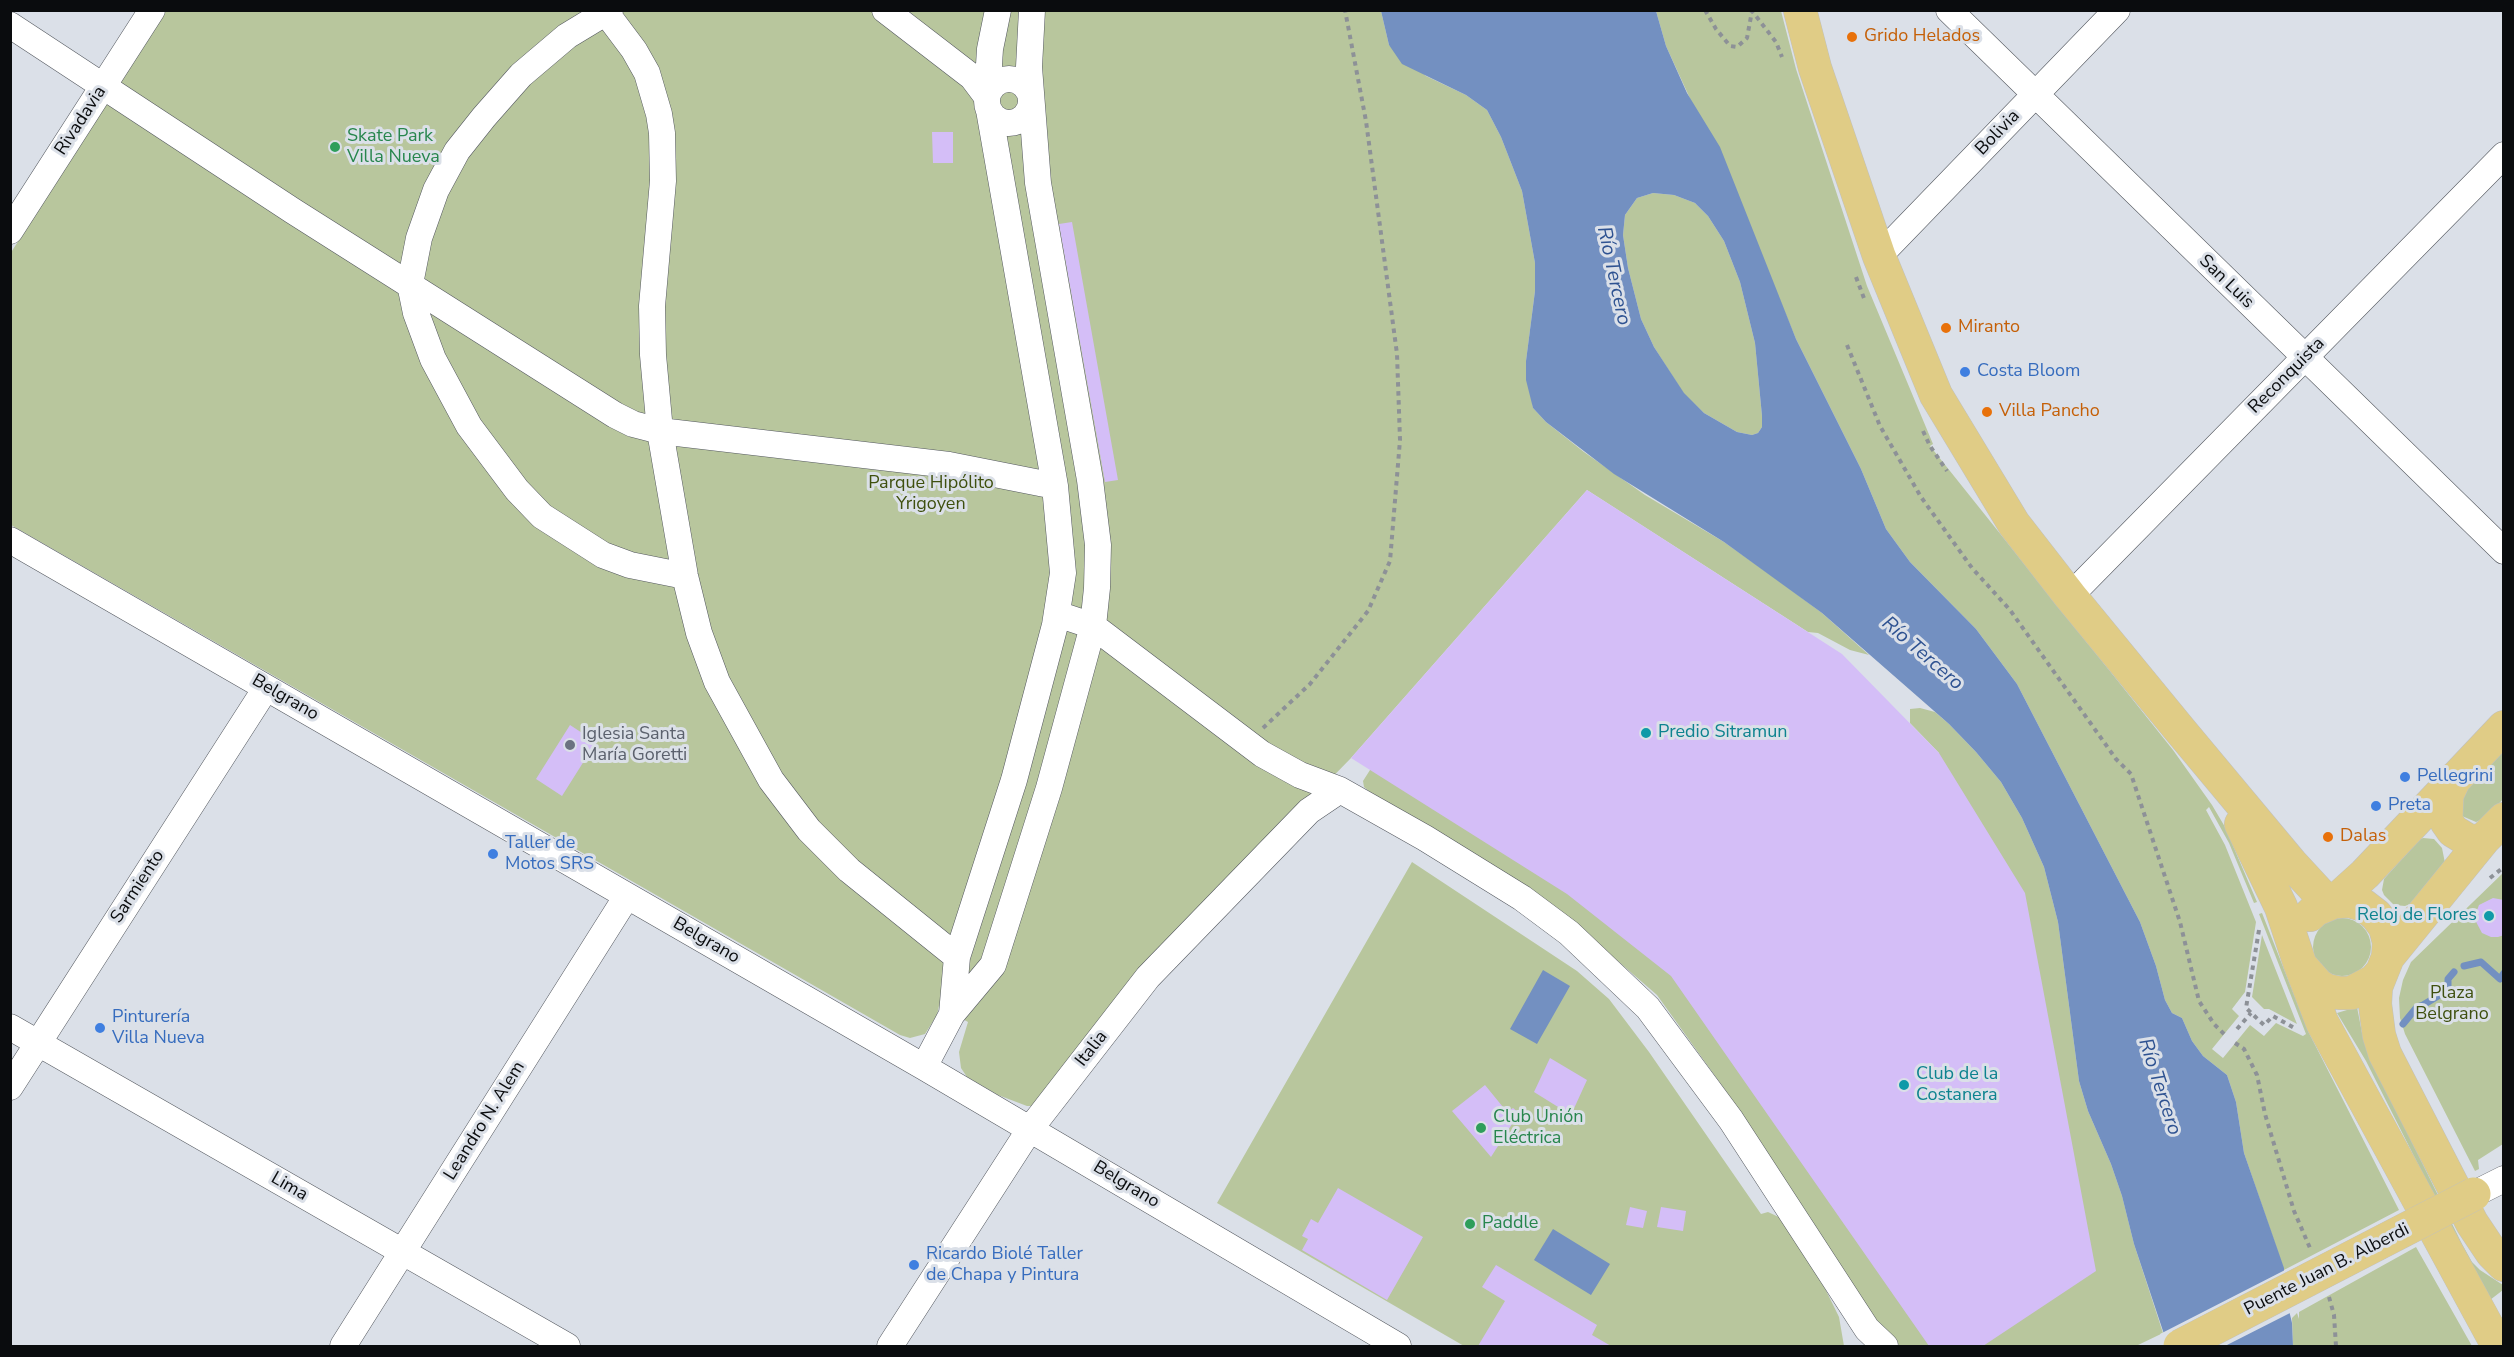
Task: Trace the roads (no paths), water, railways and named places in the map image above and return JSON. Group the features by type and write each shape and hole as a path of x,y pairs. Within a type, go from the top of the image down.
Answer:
{"main road":[{"path":"1800,10 1815,68 1879,256 1936,395 2014,524 2070,596 2291,863 2331,902 2349,901 2364,906 2376,915 2385,927 2389,942 2385,965 2376,987 2375,1004 2379,1035 2385,1054 2472,1223 2492,1253 2504,1264"},
{"path":"2497,833 2363,988 2339,993 2326,990 2318,985 2298,957 2298,935 2304,921 2315,910 2331,902 2365,874 2504,728"},
{"path":"2180,730 2243,827 2281,906 2322,1022 2499,1334"},
{"path":"2455,778 2448,795 2446,821 2453,831 2471,842 2497,833"},
{"name":"Puente Juan B. Alberdi","path":"2180,1347 2474,1194"}],"street":[{"name":"Rivadavia","path":"10,231 152,10"},
{"path":"885,10 972,77 999,120 1013,123 1026,115 1031,102"},
{"path":"952,1014 957,957 1014,780 1057,614 1063,573 1055,486 988,103 990,49 998,10"},
{"path":"924,1067 952,1014 993,965 1049,789 1093,626 1098,568 1096,534 1090,480 1038,183 1031,102 1032,10"},
{"name":"San Luis","path":"1949,10 2504,551"},
{"name":"Bolivia","path":"1879,256 2117,10"},
{"path":"685,576 630,565 603,555 542,516 517,490 469,426 433,360 416,313 410,284 419,238 436,190 457,151 521,75 567,36 606,11 634,50 647,73 655,95 662,133 663,181 652,306 653,355 660,431 685,576 699,633 717,682 771,780 808,830 849,870 957,957"},
{"path":"10,25 104,85 174,135 615,415 633,424 660,431 949,465 1055,486"},
{"name":"Reconquista","path":"2070,596 2504,155"},
{"name":"Belgrano","path":"10,540 924,1067 1393,1345"},
{"path":"1057,614 1093,626 1262,754 1300,775 1340,790 1425,838 1539,910 1569,933 1648,1008 1731,1120 1874,1341"},
{"name":"Sarmiento","path":"10,1087 266,688"},
{"name":"Italia","path":"890,1347 1029,1129 1148,977 1310,811 1340,790"},
{"name":"Leandro N. Alem","path":"343,1347 627,896"},
{"name":"Lima","path":"10,1027 567,1347"},
{"path":"2474,1194 2504,1179"}],"water":[{"name":"Río Tercero","path":"1381,11 1656,11 1666,46 1687,93 1720,147 1796,339 1861,469 1886,529 1910,562 1976,629 2017,684 2140,922 2156,966 2165,1000 2172,1013 2182,1018 2192,1041 2203,1056 2227,1075 2236,1102 2244,1153 2284,1268 2284,1289 2292,1323 2293,1346 2168,1346 2134,1244 2122,1196 2088,1111 2079,1081 2058,922 2044,867 2022,818 2001,782 1949,724 1822,613 1724,542 1614,474 1546,422 1533,408 1526,380 1526,361 1535,291 1535,263 1522,191 1501,137 1487,110 1466,95 1402,64 1389,45","holes":["1653,193 1674,195 1695,203 1708,216 1724,241 1740,282 1755,343 1762,416 1762,427 1758,433 1752,435 1737,432 1704,413 1684,393 1654,347 1641,319 1628,268 1623,235 1625,215 1637,198"]},
{"path":"1543,970 1570,986 1537,1044 1510,1029"},
{"path":"1553,1229 1610,1264 1591,1295 1534,1260"}],"waterway":[{"path":"2464,966 2481,962 2500,979 2504,973"},
{"path":"2403,1024 2417,1007 2448,990 2448,979 2454,972"}],"place":[{"name":"Grido Helados","path":"1852,37"},
{"name":"Skate Park Villa Nueva","path":"335,147"},
{"name":"Miranto","path":"1946,328"},
{"name":"Costa Bloom","path":"1965,372"},
{"name":"Villa Pancho","path":"1987,412"},
{"name":"Predio Sitramun","path":"1646,733"},
{"name":"Iglesia Santa María Goretti","path":"570,745"},
{"name":"Pellegrini","path":"2405,777"},
{"name":"Preta","path":"2376,806"},
{"name":"Dalas","path":"2328,837"},
{"name":"Taller de Motos SRS","path":"493,854"},
{"name":"Reloj de Flores","path":"2489,916"},
{"name":"Pinturería Villa Nueva","path":"100,1028"},
{"name":"Club de la Costanera","path":"1904,1085"},
{"name":"Club Unión Eléctrica","path":"1481,1128"},
{"name":"Paddle","path":"1470,1224"},
{"name":"Ricardo Biolé Taller de Chapa y Pintura","path":"914,1265"}],"park label":[{"name":"Parque Hipólito Yrigoyen","path":"931,494"},
{"name":"Plaza Belgrano","path":"2452,1004"}]}
